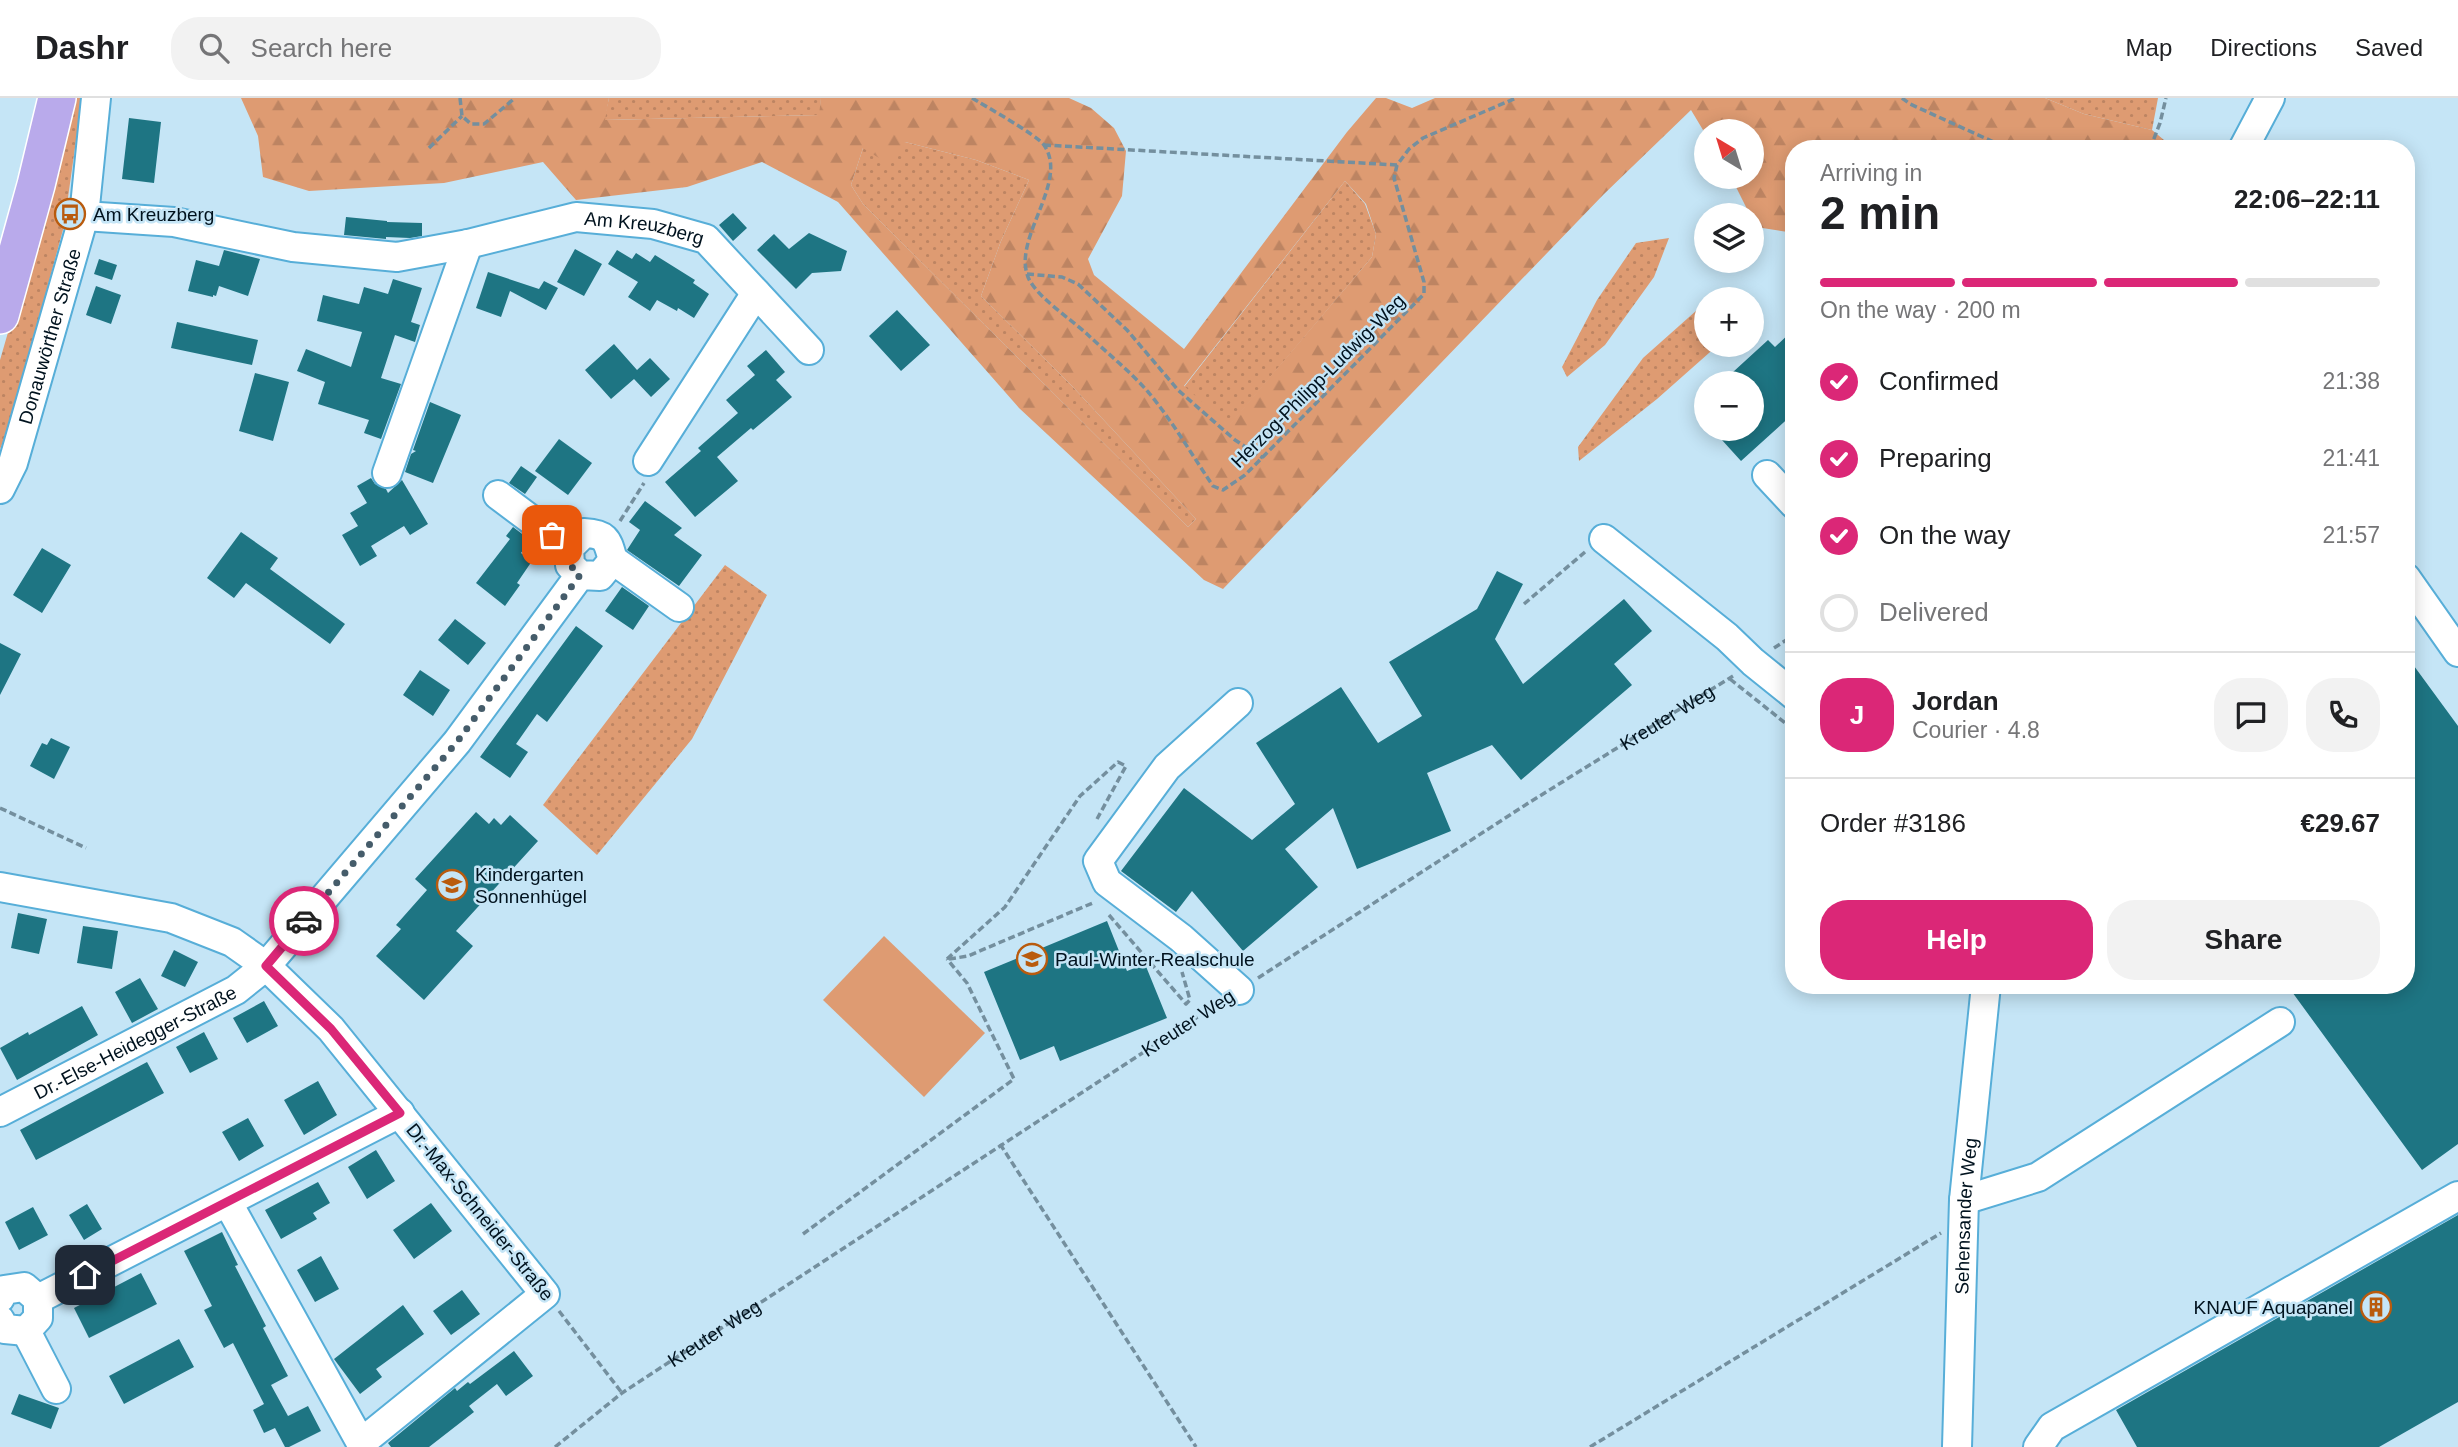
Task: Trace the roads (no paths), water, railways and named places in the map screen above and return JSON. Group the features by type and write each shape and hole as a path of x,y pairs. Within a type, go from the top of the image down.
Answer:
{"main road":[{"path":"0,315 57,98"}],"street":[{"name":"Donauwörther Straße","path":"0,489 13,463 84,216 96,98"},
{"path":"2248,140 2270,98"},
{"name":"Am Kreuzberg","path":"84,216 174,222 293,247 397,257 468,244 576,217 653,224 706,239 809,350"},
{"path":"387,473 468,244"},
{"path":"648,461 756,293"},
{"path":"1767,475 1785,494"},
{"path":"498,495 569,548"},
{"path":"610,550 600,576 580,575 570,565 569,548 584,533 598,534 610,550 679,607"},
{"path":"1604,539 1727,637 1785,688"},
{"name":"Dr.-Else-Heidegger-Straße","path":"0,1112 236,990 266,966 457,742 580,575"},
{"path":"2415,591 2458,652"},
{"path":"1238,703 1167,767 1098,861 1107,882 1181,938 1239,990"},
{"name":"Dr.-Max-Schneider-Straße","path":"0,887 172,918 232,942 266,966 331,1029 545,1294 361,1443 228,1203"},
{"name":"Sehensander Weg","path":"1957,1447 1963,1209 1985,994"},
{"path":"1963,1209 2038,1177 2280,1022"},
{"path":"38,1299 400,1113"},
{"path":"2038,1447 2052,1427 2458,1196"},
{"path":"1,1290 24,1287 38,1299 38,1318 13,1325 56,1389"}],"place":[{"name":"Am Kreuzberg","path":"70,214"},
{"name":"Kindergarten Sonnenhügel","path":"452,885"},
{"name":"Paul-Winter-Realschule","path":"1032,959"},
{"name":"KNAUF Aquapanel","path":"2376,1307"}]}
